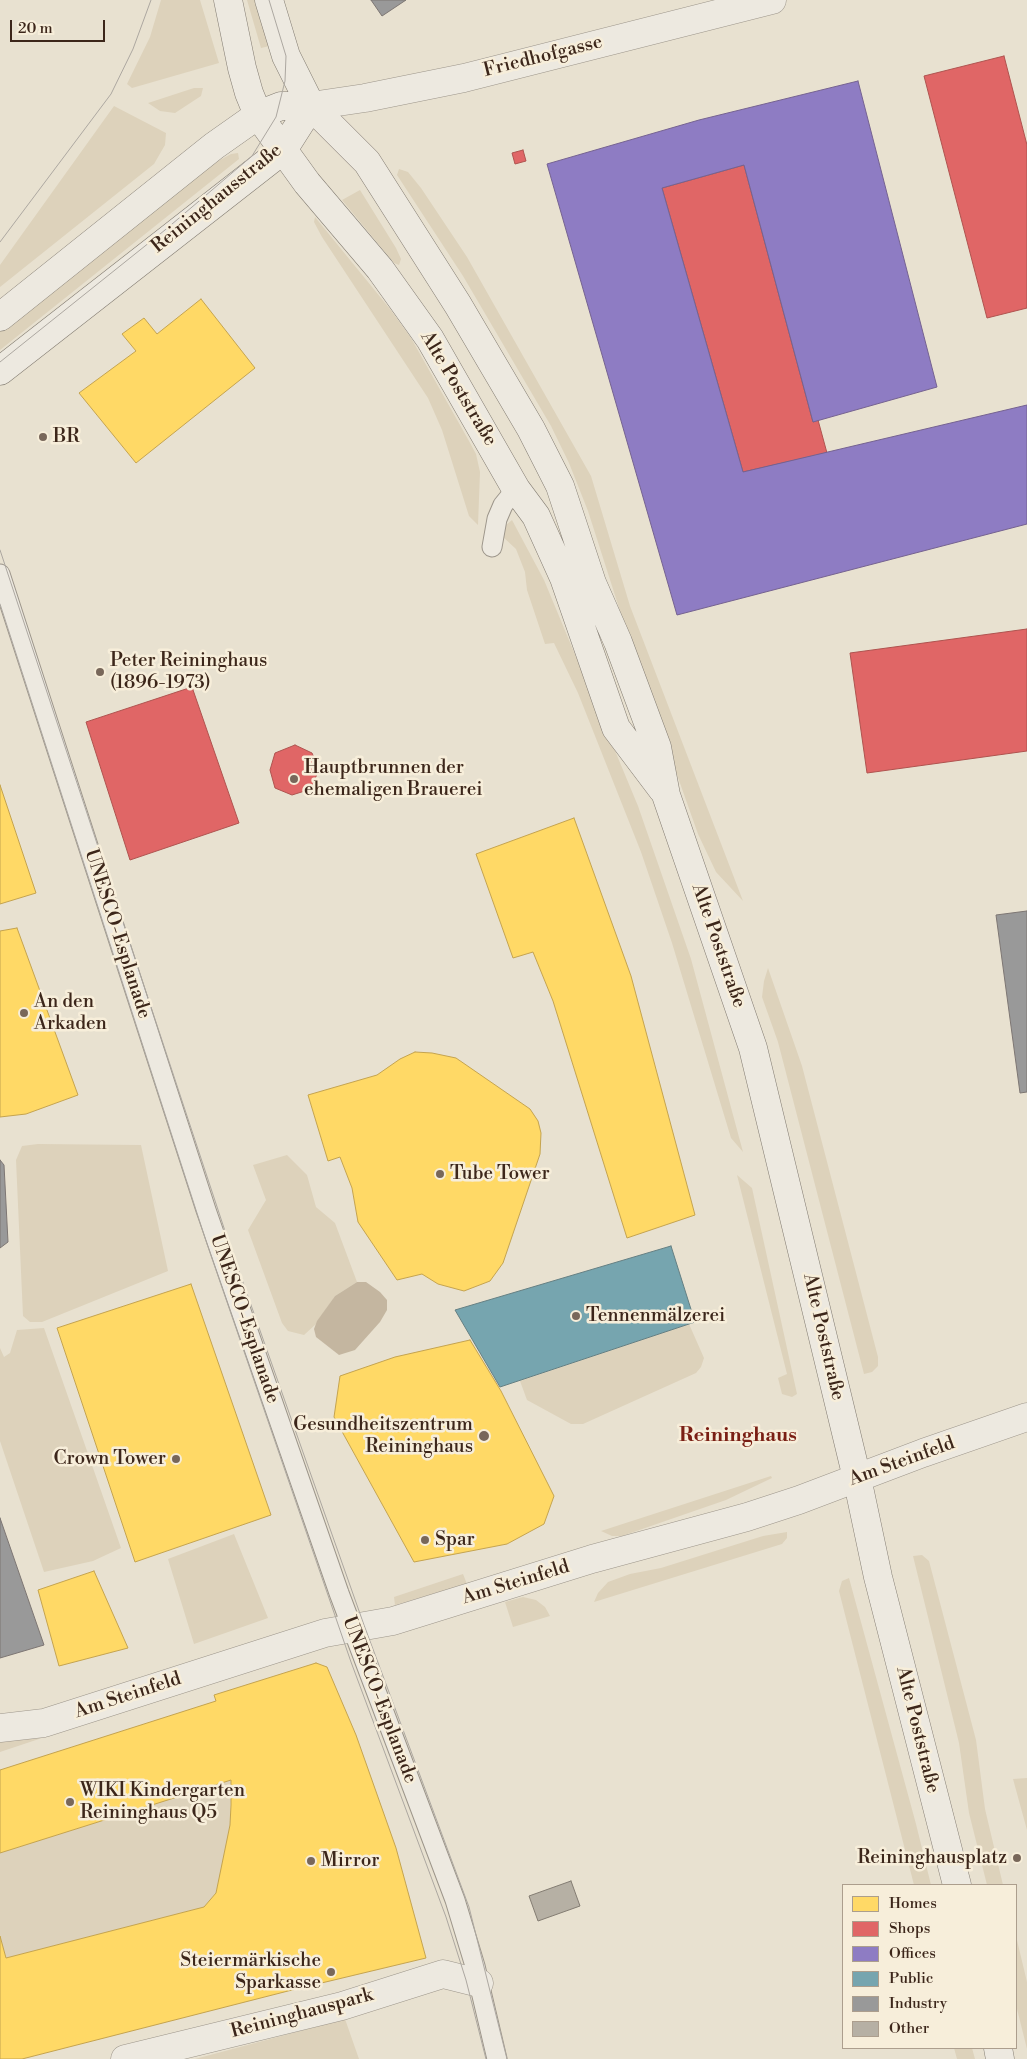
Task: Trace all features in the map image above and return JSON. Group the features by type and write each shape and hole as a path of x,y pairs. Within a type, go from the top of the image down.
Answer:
{"main road":[{"name":"Alte Poststraße","path":"228,0 242,68 258,115 307,183 380,270 430,339 516,489 536,516 564,578 616,728 666,795"},
{"name":"Alte Poststraße","path":"269,0 286,56 311,106 367,162 463,313 531,429 560,486 592,583 618,642 657,746 666,795 753,1048 857,1478 878,1577 957,1884"},
{"name":"Friedhofgasse","path":"311,106 365,98 464,78 772,0"},
{"path":"0,316 214,146 258,115 281,106 311,106"},
{"name":"Reininghausstraße","path":"0,371 283,150 311,106"},
{"name":"Am Steinfeld","path":"0,1728 44,1723 325,1632 393,1621 592,1559 747,1517 1027,1417"},
{"name":"Reininghauspark","path":"125,2059 342,2006 443,1974 479,1983"}],"lane":[{"path":"492,547 497,519 503,505 516,489"},
{"name":"UNESCO-Esplanade","path":"0,574 206,1210 351,1627 454,1900 479,1983 497,2059"}],"shaded area":[{"path":"161,0 200,0 219,63 132,88 127,84 150,37"},
{"path":"247,0 259,0 274,45 261,48"},
{"path":"194,88 203,88 201,96 175,113 160,111 148,103"},
{"path":"114,106 166,133 165,145 154,164 0,287 0,265"},
{"path":"238,153 239,159 0,350 0,328 202,170 231,154"},
{"path":"399,169 408,172 421,188 467,257 591,476 630,606 743,901 716,872 698,834 629,639 588,511 569,463 551,426 463,276 397,175"},
{"path":"360,190 396,248 401,259 399,265 394,263 342,200"},
{"path":"315,217 390,309 411,338 476,454 480,472 478,525 469,516 442,430 428,398 322,237 314,222"},
{"path":"512,520 544,580 638,806 691,959 743,1152 731,1138 672,943 641,852 578,693 554,643 545,644 527,590 525,572 516,549 503,537 506,525"},
{"path":"768,968 802,1066 878,1357 878,1366 872,1372 864,1374 778,1042 762,997"},
{"path":"38,1144 141,1145 168,1271 42,1322 30,1322 23,1316 16,1160 22,1146"},
{"path":"287,1155 307,1175 316,1207 335,1223 357,1282 335,1296 316,1324 304,1335 288,1331 282,1323 248,1230 266,1200 253,1165"},
{"path":"737,1175 752,1188 797,1394 792,1397 782,1394 778,1378 787,1374"},
{"path":"357,1282 366,1282 380,1292 387,1300 387,1310 380,1322 355,1350 339,1355 316,1337 314,1329 317,1321 335,1296"},
{"path":"689,1324 704,1358 701,1367 696,1373 583,1424 571,1424 527,1400 520,1381"},
{"path":"44,1328 121,1548 93,1561 44,1572 0,1441 0,1348 4,1357 10,1353 17,1330"},
{"path":"771,1476 772,1478 726,1500 622,1536 612,1536 601,1531"},
{"path":"787,1532 787,1538 782,1544 594,1602 598,1593 608,1582 630,1574 661,1568 763,1536"},
{"path":"234,1534 268,1618 194,1644 168,1559"},
{"path":"922,1555 929,1561 976,1740 985,1809 1003,1884 987,1884 969,1813 959,1743 913,1556"},
{"path":"463,1574 467,1584 395,1605 394,1597"},
{"path":"849,1578 931,1884 914,1884 839,1591 842,1581"},
{"path":"523,1597 536,1600 545,1607 550,1616 513,1627 505,1602"},
{"path":"42,1738 0,1752 0,1741"},
{"path":"1027,1778 1027,1830 1013,1779"},
{"path":"231,1780 230,1825 220,1877 216,1893 204,1907 6,1958 0,1936 0,1853"},
{"path":"1017,1940 1027,1982 1027,2049 1017,2009"},
{"path":"345,2019 359,2059 195,2059"},
{"path":"954,2049 972,2049 975,2059 957,2059"}],"building: Homes":[{"path":"201,299 255,368 136,463 79,393 136,351 122,334 144,318 157,334"},
{"path":"0,785 36,893 0,904"},
{"path":"574,818 631,976 695,1215 627,1238 553,1001 533,952 513,958 476,854"},
{"name":"An den Arkaden","path":"17,928 78,1095 26,1114 0,1117 0,931"},
{"name":"Tube Tower","path":"415,1052 456,1058 530,1109 538,1121 541,1133 540,1154 503,1263 490,1281 464,1291 438,1284 422,1274 397,1280 358,1222 352,1188 340,1157 328,1161 308,1095 377,1075 400,1059"},
{"name":"Crown Tower","path":"191,1284 271,1515 135,1562 57,1328"},
{"path":"470,1340 501,1391 554,1496 544,1524 507,1544 414,1562 334,1417 340,1376 395,1357"},
{"path":"94,1571 128,1648 59,1666 38,1590"},
{"name":"Mirror","path":"316,1663 327,1667 356,1735 396,1848 426,1958 22,2059 0,2059 0,1936 6,1958 204,1907 216,1893 230,1825 231,1780 0,1853 0,1770 216,1701 214,1695"}],"building: Shops":[{"path":"1004,56 1027,145 1027,308 987,318 924,76"},
{"path":"523,150 526,161 515,164 512,153"},
{"path":"744,165 813,422 818,420 827,453 743,472 662,188"},
{"path":"1027,629 1027,751 867,773 850,653"},
{"path":"192,687 239,823 130,860 86,722"},
{"name":"Hauptbrunnen der ehemaligen Brauerei","path":"295,745 312,753 319,769 311,789 292,795 275,788 270,770 275,753"}],"building: Offices":[{"path":"858,81 937,387 813,422 744,165 662,188 743,472 1027,405 1027,524 677,615 547,164 699,120"}],"building: Public":[{"name":"Tennenmälzerei","path":"671,1246 695,1322 500,1387 455,1310"}],"building: Industry":[{"path":"371,0 406,0 382,16"},
{"path":"1027,911 1027,1092 1020,1093 996,915"},
{"path":"0,1160 4,1165 8,1242 0,1248"},
{"path":"0,1518 44,1645 0,1658"}],"building: Other":[{"path":"571,1881 580,1906 538,1921 529,1896"}],"tram line":[{"path":"0,242 111,94 133,49 151,0"},
{"path":"0,362 165,230 252,156 276,117 285,81 286,56 269,0"},
{"path":"0,550 227,1237 364,1625 469,1907 507,2059"},
{"path":"0,604 207,1244 351,1662 446,1917 466,1980 486,2059"}],"place":[{"name":"BR","path":"43,437"},
{"name":"Peter Reininghaus (1896-1973)","path":"100,672"},
{"name":"Hauptbrunnen der ehemaligen Brauerei","path":"294,779"},
{"name":"An den Arkaden","path":"24,1013"},
{"name":"Tube Tower","path":"440,1174"},
{"name":"Tennenmälzerei","path":"576,1316"},
{"name":"Gesundheitszentrum Reininghaus","path":"484,1436"},
{"name":"Crown Tower","path":"176,1459"},
{"name":"Spar","path":"425,1540"},
{"name":"WIKI Kindergarten Reininghaus Q5","path":"70,1802"},
{"name":"Reininghausplatz","path":"1017,1858"},
{"name":"Mirror","path":"311,1861"},
{"name":"Steiermärkische Sparkasse","path":"331,1972"}],"district":[{"name":"Reininghaus","path":"738,1436"}]}
